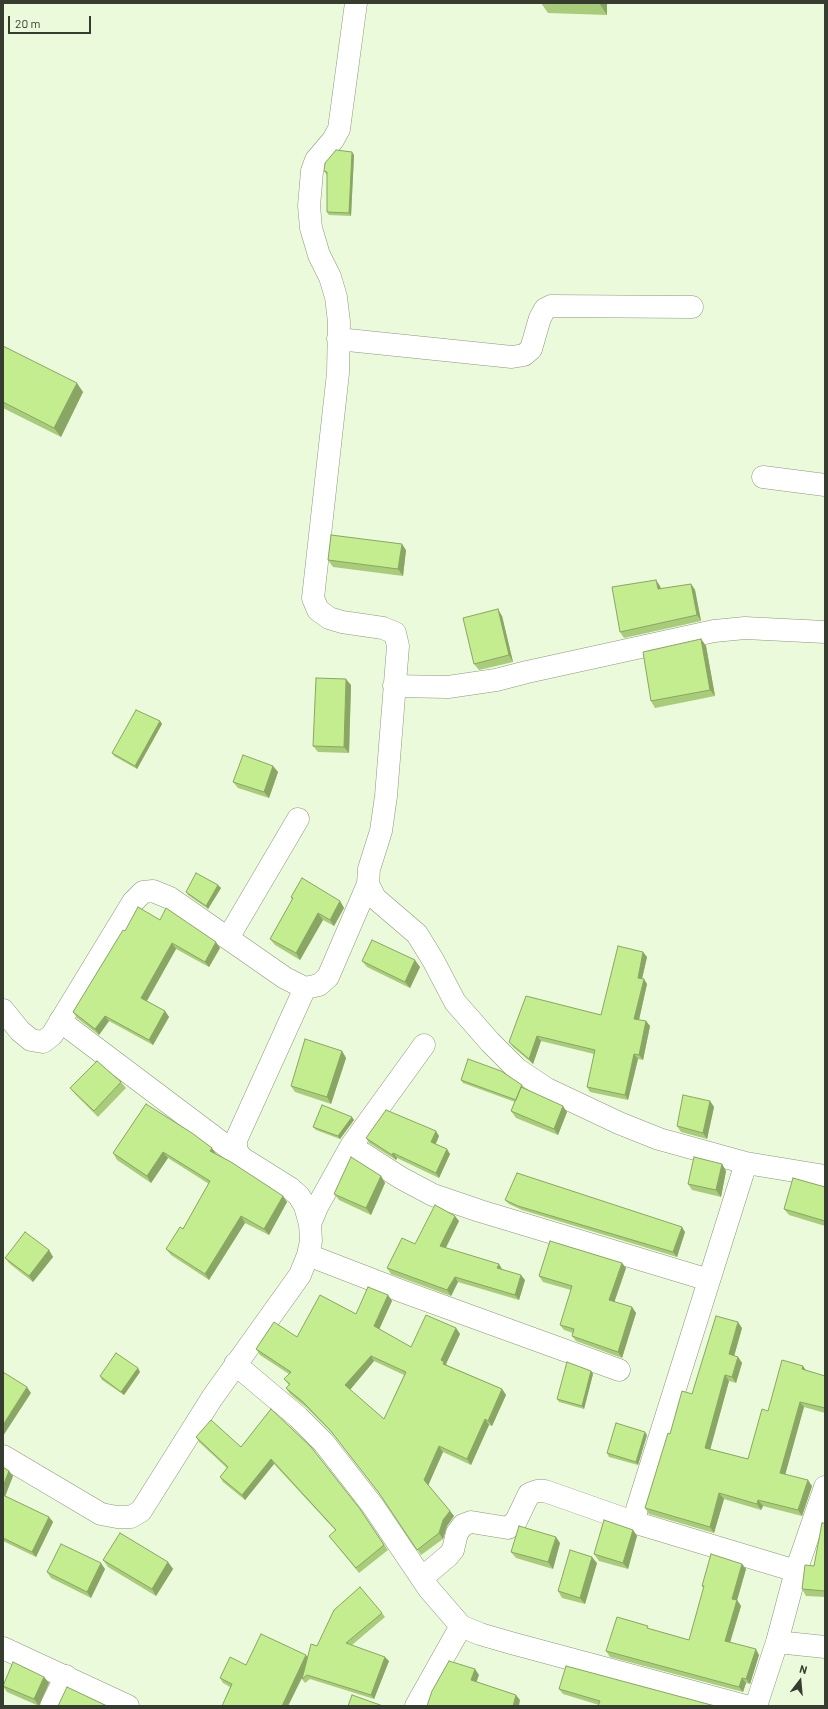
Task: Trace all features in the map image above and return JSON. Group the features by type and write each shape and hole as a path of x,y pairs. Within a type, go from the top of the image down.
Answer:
{"street":[{"path":"3,1010 20,1031 31,1040 43,1042 52,1035 133,902 143,892 154,891 170,898 285,978 305,988 319,985 328,977 368,884 369,869 381,831 386,796 398,646 395,633 383,628 342,622 329,618 318,610 313,598 338,373 339,322 336,297 330,277 319,255 312,228 309,206 311,183 316,160 333,140 339,129 356,3"},
{"path":"338,339 512,357 524,355 531,349 540,318 545,309 551,306 692,307"},
{"path":"763,477 825,485"},
{"path":"394,686 448,687 496,680 714,631 745,628 825,632"},
{"path":"228,938 298,819"},
{"path":"368,884 376,898 417,934 455,1002 490,1042 517,1069 547,1089 619,1124 659,1139 746,1163 825,1176"},
{"path":"242,1158 236,1150 236,1140 305,988"},
{"path":"3,1456 101,1514 117,1517 131,1517 142,1511 212,1398 235,1364 289,1293 300,1275 308,1255 311,1241 310,1224 305,1206 299,1196 290,1188 242,1158 60,1021"},
{"path":"310,1224 317,1207 351,1146 424,1045"},
{"path":"351,1146 401,1178 433,1195 480,1211 709,1280"},
{"path":"633,1522 746,1163"},
{"path":"308,1255 404,1292 618,1370"},
{"path":"235,1364 298,1417 324,1443 373,1506 422,1578 447,1611 461,1626 480,1634 511,1643 746,1706"},
{"path":"756,1706 777,1642 796,1571 825,1486"},
{"path":"422,1578 453,1550 458,1533 463,1525 471,1522 508,1528 516,1521 529,1494 537,1491 545,1491 633,1522 796,1571"},
{"path":"416,1706 461,1626"},
{"path":"777,1642 825,1647"},
{"path":"3,1648 128,1706"},
{"path":"51,1706 66,1676"}],"building":[{"path":"336,150 352,152 349,213 327,212 327,172 324,171 325,163"},
{"path":"3,346 77,383 54,428 3,402"},
{"path":"331,535 402,544 398,569 328,560"},
{"path":"656,580 658,589 691,584 697,615 620,632 612,587"},
{"path":"498,609 509,655 474,664 463,618"},
{"path":"701,639 710,690 651,701 643,652"},
{"path":"316,678 346,679 344,747 313,746"},
{"path":"136,710 160,721 135,766 112,753"},
{"path":"243,755 273,766 264,792 233,782"},
{"path":"196,873 218,885 206,906 186,892"},
{"path":"302,878 340,901 330,920 318,913 296,953 270,939 293,898 291,897"},
{"path":"138,907 160,920 166,908 216,942 205,962 172,943 141,998 165,1011 149,1040 105,1016 95,1029 73,1012 123,930 125,931"},
{"path":"372,940 415,960 405,982 362,961"},
{"path":"618,946 643,952 638,978 644,979 634,1019 646,1021 639,1055 634,1054 625,1095 587,1087 595,1050 537,1036 529,1059 509,1042 526,996 601,1015"},
{"path":"305,1039 342,1051 327,1097 291,1086"},
{"path":"468,1059 501,1071 522,1085 516,1100 461,1080"},
{"path":"97,1061 121,1082 94,1111 70,1088"},
{"path":"521,1087 563,1106 554,1129 511,1111"},
{"path":"683,1095 710,1101 703,1133 677,1126"},
{"path":"146,1104 192,1133 212,1148 210,1151 231,1162 283,1196 264,1229 241,1216 205,1274 166,1249 180,1227 183,1229 210,1181 163,1152 147,1176 113,1153"},
{"path":"322,1105 352,1117 338,1136 313,1127"},
{"path":"386,1110 436,1131 431,1142 447,1149 436,1173 393,1153 392,1155 366,1138"},
{"path":"351,1157 381,1176 366,1208 334,1194"},
{"path":"694,1157 722,1164 716,1190 688,1184"},
{"path":"517,1173 682,1227 673,1252 518,1206 505,1200"},
{"path":"793,1178 825,1187 825,1221 784,1209"},
{"path":"435,1205 455,1216 440,1246 499,1264 497,1268 521,1275 515,1295 455,1277 447,1290 387,1268 402,1238 415,1244"},
{"path":"25,1232 49,1250 29,1276 5,1258"},
{"path":"550,1241 622,1263 609,1300 632,1307 618,1352 572,1336 574,1329 560,1325 572,1286 539,1276"},
{"path":"368,1287 388,1295 374,1326 411,1347 426,1315 456,1328 441,1360 444,1362 443,1364 502,1389 488,1421 485,1419 467,1459 439,1446 424,1480 450,1511 443,1520 439,1533 417,1550 379,1493 330,1430 303,1402 286,1388 290,1384 284,1379 291,1372 256,1349 274,1322 297,1337 320,1295 356,1314","holes":["371,1356 406,1372 384,1419 345,1385"]},
{"path":"716,1316 738,1322 729,1354 738,1357 732,1377 725,1375 705,1448 748,1459 762,1409 768,1411 782,1360 803,1366 802,1369 825,1376 825,1408 800,1402 780,1473 808,1480 798,1510 758,1500 757,1504 719,1493 710,1527 645,1508 668,1433 670,1434 682,1391 692,1394"},
{"path":"116,1353 138,1368 121,1392 100,1376"},
{"path":"567,1362 591,1371 582,1406 557,1399"},
{"path":"3,1372 27,1387 3,1425"},
{"path":"271,1409 311,1447 360,1509 384,1545 356,1568 329,1536 336,1530 271,1459 242,1495 220,1477 228,1467 196,1437 211,1420 241,1447"},
{"path":"616,1423 645,1432 636,1462 607,1453"},
{"path":"3,1467 9,1471 3,1486"},
{"path":"3,1495 49,1517 32,1552 3,1538"},
{"path":"604,1520 633,1530 623,1563 594,1554"},
{"path":"822,1523 825,1523 825,1591 802,1589 805,1565 814,1566"},
{"path":"519,1526 556,1537 548,1562 511,1552"},
{"path":"120,1533 168,1562 152,1589 103,1560"},
{"path":"61,1544 101,1563 87,1592 47,1572"},
{"path":"570,1550 592,1557 580,1598 558,1591"},
{"path":"711,1554 742,1564 732,1599 737,1600 725,1641 756,1649 746,1679 742,1678 739,1687 606,1651 617,1617 648,1626 647,1628 689,1640"},
{"path":"360,1587 382,1613 346,1643 385,1657 371,1695 307,1675 302,1679 311,1644 317,1646 334,1610"},
{"path":"261,1634 306,1655 282,1706 222,1706 232,1684 220,1678 230,1657 246,1665"},
{"path":"449,1661 475,1669 471,1680 516,1695 513,1706 427,1706 432,1691"},
{"path":"13,1662 44,1677 34,1699 3,1686"},
{"path":"566,1666 715,1706 598,1706 600,1701 559,1689"},
{"path":"67,1687 107,1706 58,1706"},
{"path":"352,1695 383,1706 348,1706"}]}
